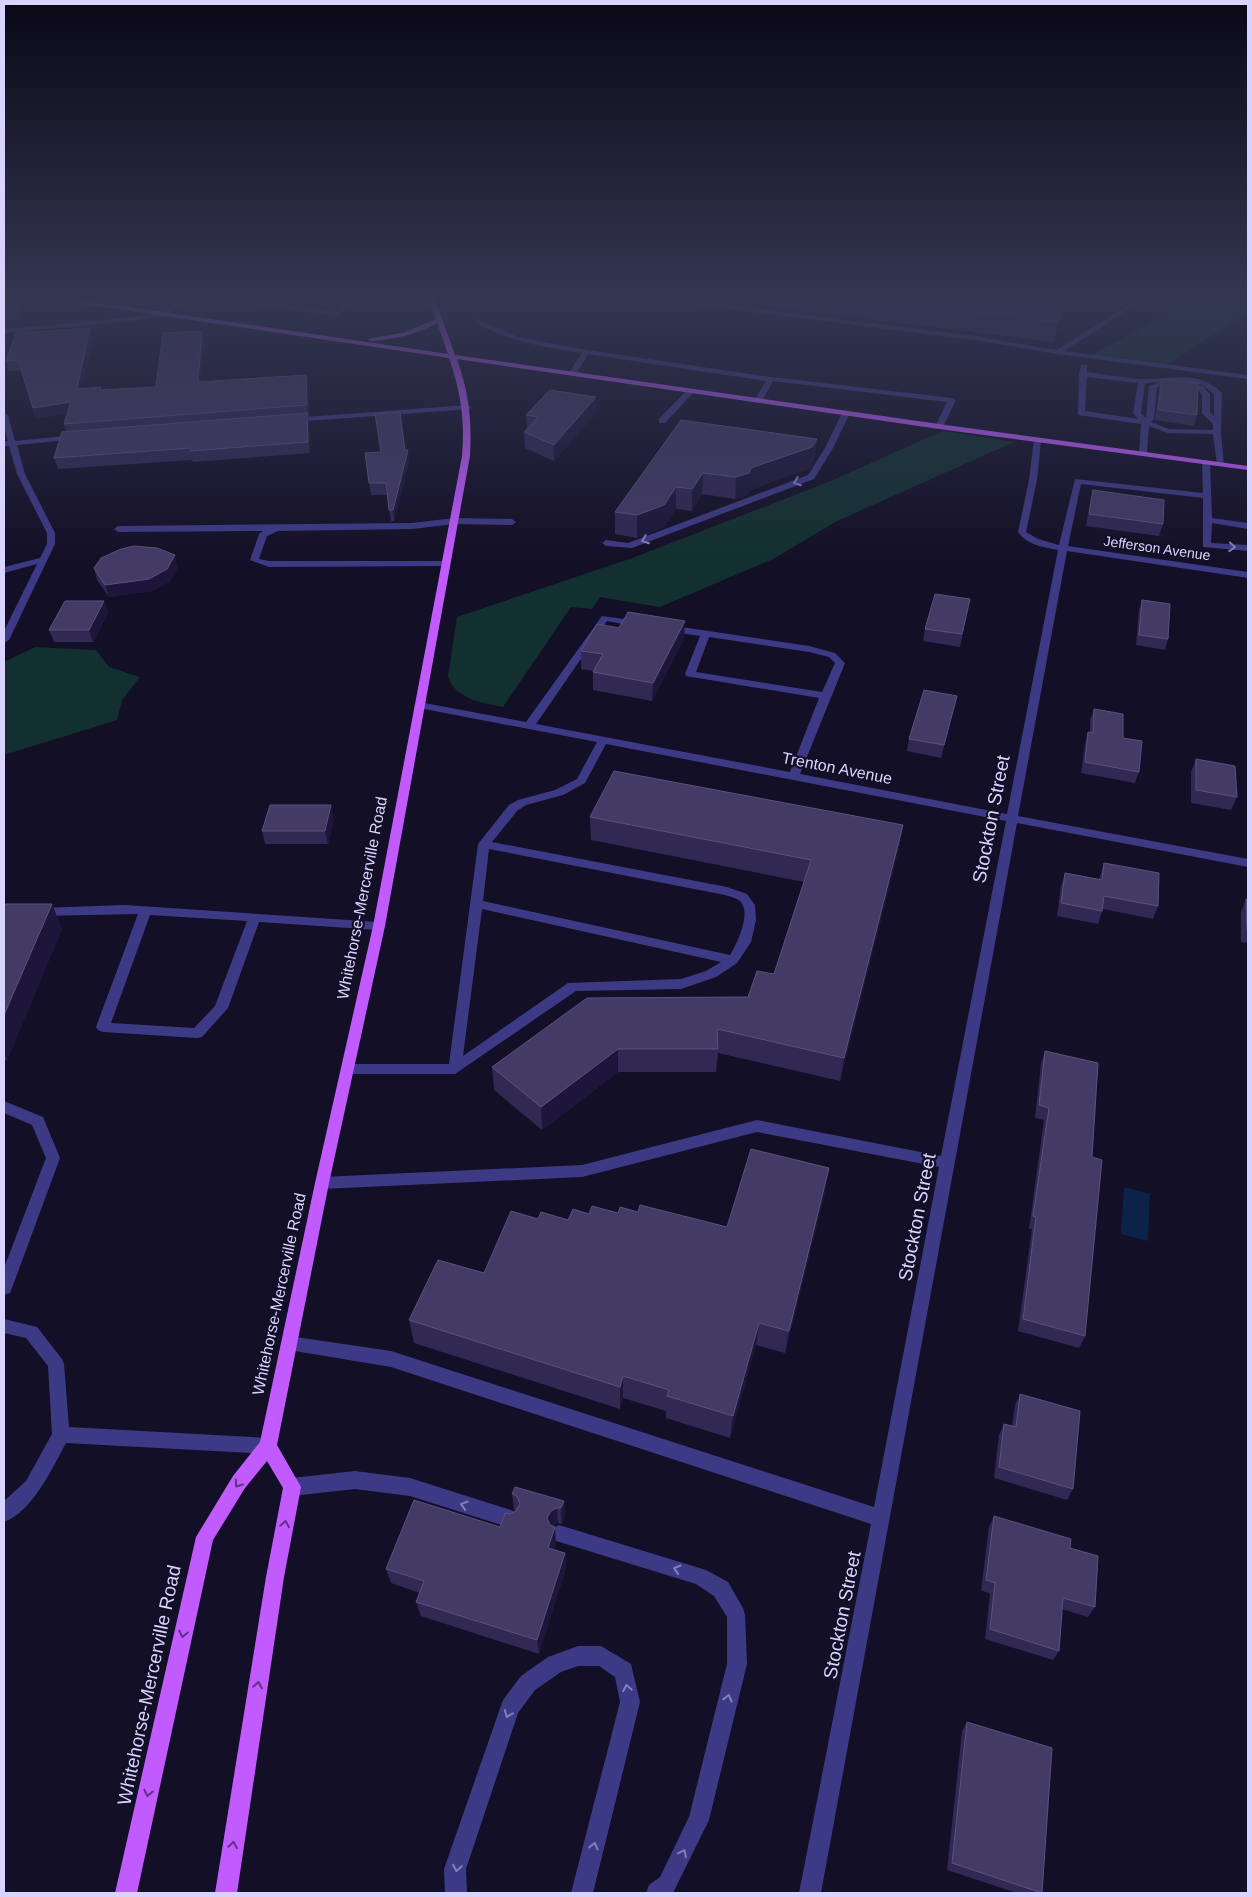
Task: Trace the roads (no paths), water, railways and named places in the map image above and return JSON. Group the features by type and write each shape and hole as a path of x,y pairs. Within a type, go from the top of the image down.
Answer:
{"main road":[{"name":"Whitehorse-Mercerville Road","path":"126,1893 205,1537 239,1482 268,1446 322,1183 379,926 466,456 467,407 462,385"},
{"path":"646,385 1038,441 1144,453 1248,468"},
{"path":"226,1893 275,1577 292,1487 268,1446"}],"street":[{"path":"758,401 768,385"},
{"path":"819,385 952,400 939,427"},
{"path":"1083,385 1082,413 1145,422 1168,430 1197,433 1218,428"},
{"path":"1142,385 1137,413 1145,422 1144,453"},
{"path":"1145,422 1150,419 1153,386 1159,385"},
{"path":"1176,385 1200,388 1206,394 1206,413 1218,428"},
{"path":"1206,385 1218,393 1221,464"},
{"path":"662,421 691,391"},
{"path":"286,421 467,407"},
{"path":"606,542 629,546 811,477 829,448 846,413"},
{"path":"4,415 7,443 51,533 51,544 44,560 4,640"},
{"path":"7,443 90,436"},
{"name":"Jefferson Avenue","path":"1038,441 1034,480 1022,532 1029,538 1063,548 1248,576"},
{"path":"1206,462 1208,520 1206,545 1248,548"},
{"name":"Stockton Street","path":"810,1893 1063,548 1078,481 1207,496"},
{"path":"1208,520 1248,526"},
{"path":"118,529 412,526 454,521 512,522"},
{"path":"277,528 264,534 254,560 269,564 446,563"},
{"path":"4,570 44,560"},
{"path":"529,726 605,618 809,649 832,655 840,663 794,776"},
{"path":"706,634 690,674 825,696"},
{"name":"Trenton Avenue","path":"419,705 1248,863"},
{"path":"455,1069 484,844 513,808 522,802 559,793 581,781 603,740"},
{"path":"348,1069 455,1069 573,986 681,984 711,974 733,960 745,942 750,920 750,905 743,897 727,890 484,844"},
{"path":"476,904 733,960"},
{"path":"22,912 125,909 379,926"},
{"path":"145,911 103,1027 197,1033 221,1008 254,918"},
{"path":"4,1107 38,1121 53,1158 4,1288"},
{"path":"322,1183 582,1170 757,1126 948,1163"},
{"path":"4,1326 31,1332 56,1364 61,1435 32,1487 4,1513"},
{"path":"289,1343 391,1359 880,1518"},
{"path":"61,1435 268,1446"},
{"path":"292,1487 355,1480 410,1487 511,1519"},
{"path":"559,1534 700,1576 721,1589 736,1615 737,1664 699,1820 667,1884 657,1893"},
{"path":"456,1893 455,1869 510,1707 528,1683 555,1664 578,1656 601,1656 624,1671 630,1702 582,1893"}],"water":[{"path":"1124,1187 1150,1194 1148,1241 1121,1234"}]}
